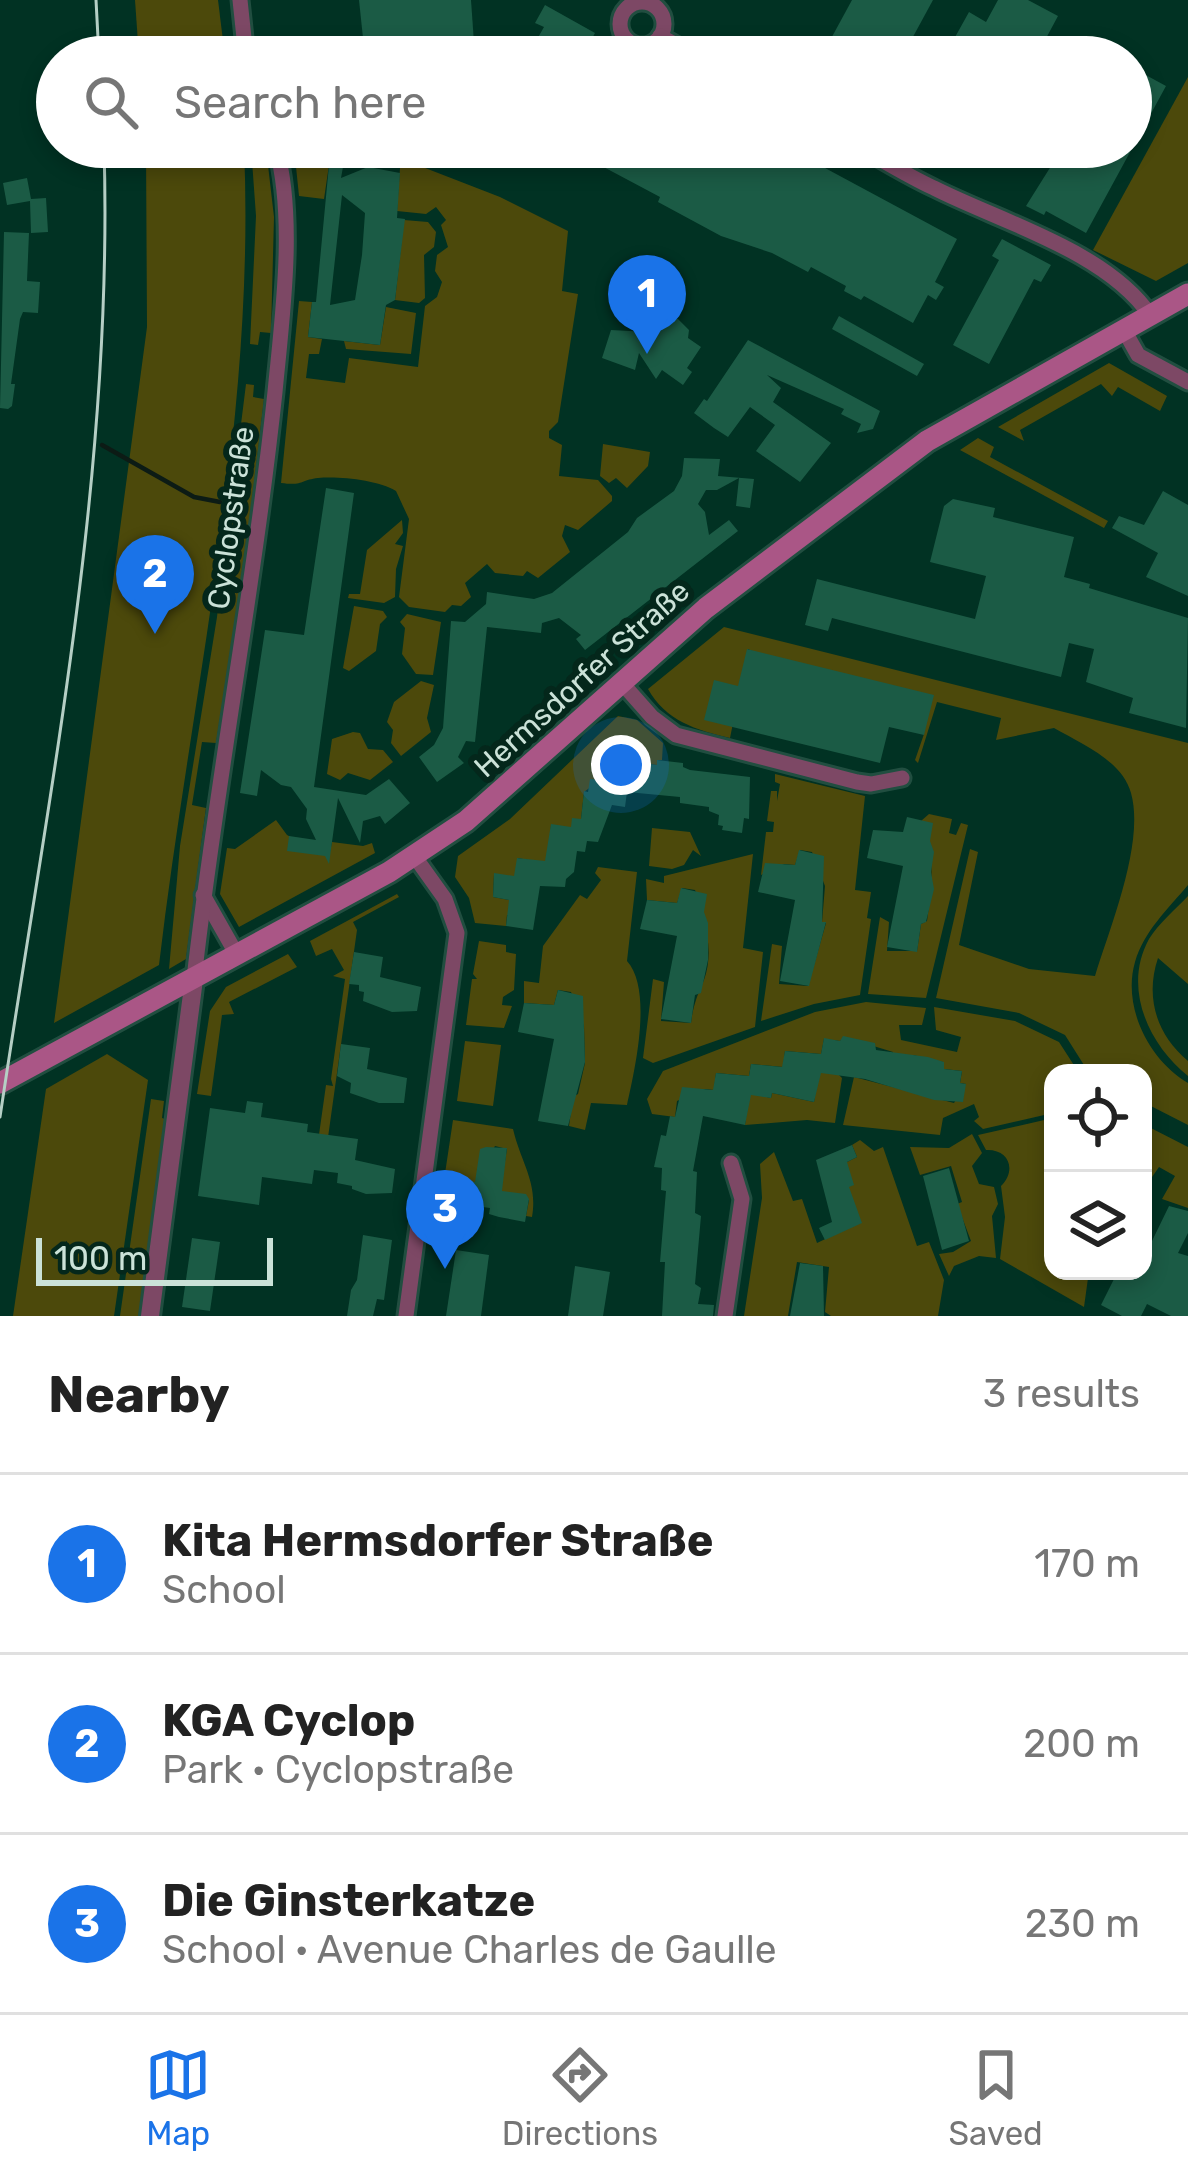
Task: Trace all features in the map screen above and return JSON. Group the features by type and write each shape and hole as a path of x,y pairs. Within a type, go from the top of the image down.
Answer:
{"main road":[{"name":"Hermsdorfer Straße","path":"0,1083 415,857 493,799 706,608 927,441 1188,294"}],"street":[{"path":"240,0 244,36"},
{"name":"Cyclopstraße","path":"194,980 277,368 284,248 279,168"},
{"path":"897,168 936,190 994,212 1124,282 1150,315"},
{"path":"1124,330 1138,355 1188,382"},
{"path":"621,682 664,728 696,742 856,782 902,778"},
{"path":"406,1316 457,933 445,898 415,857"},
{"path":"203,895 238,955"},
{"path":"150,1316 194,980"},
{"path":"725,1316 742,1199 731,1163"}],"shaded area":[{"path":"135,0 218,0 222,36 138,36"},
{"path":"1188,77 1188,263 1156,281 1093,250 1138,168 1152,168 1152,143"},
{"path":"146,168 244,168 245,250 231,455 159,965 54,1023 147,327"},
{"path":"253,168 268,168 274,217 271,333 260,332 258,345 250,344 256,216"},
{"path":"296,168 329,168 324,199 299,196"},
{"path":"400,168 425,168 500,197 568,231 562,291 578,294 558,422 549,438 562,445 559,476 598,480 612,496 578,530 565,525 562,536 570,552 538,578 527,571 523,576 495,573 487,564 465,583 471,597 445,612 409,607 399,597 409,519 396,491 347,478 281,483 299,301 312,302 308,337 322,339 319,354 309,354 306,378 345,383 349,358 418,367 425,306 437,297 442,282 435,271 437,255 448,247 441,225 446,220 436,207 426,214 397,211"},
{"path":"404,220 428,222 436,232 434,247 424,255 425,298 419,303 395,300"},
{"path":"386,307 416,313 411,354 346,349 344,341 380,345"},
{"path":"1109,363 1167,396 1160,411 1118,387 1112,396 1101,384 1020,430 1024,441 998,427"},
{"path":"246,384 254,385 253,397 264,399 244,571 216,743 202,742 192,805 206,808 186,959 169,969 180,846 217,617"},
{"path":"978,438 994,447 990,457 1108,521 1104,528 960,450"},
{"path":"603,444 650,452 648,466 627,488 616,478 609,483 600,476"},
{"path":"402,520 403,533 395,544 403,546 395,597 384,603 348,598 360,594 367,550"},
{"path":"354,606 383,611 387,617 380,624 376,651 349,671 343,668"},
{"path":"407,614 441,622 433,675 416,674 402,654 405,628 400,622"},
{"path":"724,627 1188,743 1188,885 1144,940 1135,962 1132,997 1151,1046 1188,1083 1188,1125 1152,1107 1152,1064 1083,1064 1065,1035 1019,1013 936,998 970,849 978,852 959,945 1029,969 1095,976 1130,860 1134,813 1126,781 1099,754 1054,728 996,740 1001,718 937,702 918,763 924,734 748,649 730,738 673,716 648,689"},
{"path":"421,681 434,685 427,718 431,732 401,756 391,743 393,730 387,722 394,702"},
{"path":"618,716 637,720 663,743 662,760 657,765 626,761 624,767 602,769 600,780 584,792 581,819 571,830 551,825 548,864 518,858 517,879 494,874 493,897 509,900 511,915 507,915 506,926 475,923 469,898 455,877 458,856 510,819"},
{"path":"360,733 368,749 383,750 393,762 370,780 348,773 340,780 327,774 332,739"},
{"path":"775,774 865,796 855,890 871,892 867,918 871,919 860,995 761,1021 772,944 782,946 779,984 808,986 826,923 822,922 825,886 812,852 800,850 795,865 784,864 761,875 766,832 773,832 774,822 767,821 771,791 777,791 777,801 780,784"},
{"path":"929,814 952,819 949,833 956,835 961,823 968,825 926,998 868,994 880,917 889,922 887,951 917,951 930,896 931,859 921,821"},
{"path":"276,820 287,835 329,857 332,842 372,843 375,853 239,927 220,894 227,848 235,849"},
{"path":"652,828 690,832 701,856 693,850 684,865 672,869 649,866"},
{"path":"753,854 743,948 763,952 755,1027 653,1063 643,1058 653,979 664,982 661,1021 691,1023 708,957 705,922 695,890 682,888 677,903 647,900 646,879 664,883 664,876"},
{"path":"598,867 637,872 627,961 635,974 641,1010 627,1105 591,1103 585,1130 569,1126 585,1063 584,1026 571,992 558,990 554,1005 524,1003 524,981 539,983 543,946 580,895 587,899 601,880 595,873"},
{"path":"1188,896 1188,984 1158,958 1153,1001 1168,1039 1188,1061 1188,1076 1151,1032 1138,977 1149,939"},
{"path":"399,897 353,922 357,930 324,1166 315,1163 326,1085 333,1086 345,979 333,976 344,970 332,949 316,956 310,941"},
{"path":"479,941 506,945 506,952 516,954 514,990 503,997 502,1005 512,1006 504,1028 466,1025 472,979 477,979 473,974"},
{"path":"288,954 297,967 229,1002 234,1014 222,1015 211,1096 197,1094 210,1011 226,987"},
{"path":"866,1002 926,1008 922,1025 899,1025 901,1040 957,1052 961,1037 936,1030 934,1007 1015,1021 1059,1042 1073,1064 1044,1064 1044,1115 983,1129 974,1121 979,1117 974,1104 943,1118 940,1135 843,1125 854,1077 954,1103 966,1084 960,1083 962,1071 944,1069 943,1062 893,1056 893,1052 844,1037 824,1039 821,1054 785,1051 783,1067 751,1064 749,1076 716,1073 714,1090 677,1101 675,1117 652,1114 647,1099 663,1071 815,1012"},
{"path":"465,1041 501,1045 493,1106 457,1101"},
{"path":"107,1054 148,1080 114,1316 13,1316 46,1089"},
{"path":"819,1070 842,1078 835,1123 807,1120 745,1125 749,1093 814,1102"},
{"path":"151,1099 164,1101 162,1118 168,1120 141,1316 120,1316"},
{"path":"453,1120 513,1129 531,1183 532,1217 526,1216 529,1200 500,1192 507,1149 495,1146 474,1184 452,1178 447,1183 444,1201 466,1205 465,1210 440,1207"},
{"path":"1044,1120 1044,1280 1088,1280 1084,1307 1000,1259 1005,1217 1001,1186 1009,1167 1000,1153 986,1150 978,1135"},
{"path":"1152,1129 1188,1147 1188,1208 1162,1199 1175,1176 1159,1167 1152,1177"},
{"path":"972,1134 982,1153 972,1166 979,1184 994,1187 998,1204 992,1216 996,1258 979,1256 954,1266 949,1276 939,1254 971,1241 957,1204 962,1202 951,1166 920,1175 910,1147 949,1148"},
{"path":"860,1140 874,1151 883,1147 917,1246 929,1242 944,1280 938,1316 831,1316 825,1312 829,1267 797,1262 788,1316 744,1316 762,1198 760,1164 774,1152 793,1201 802,1199 817,1243 842,1231 847,1162 857,1157 852,1145"}],"building":[{"path":"359,0 471,0 474,36 363,36"},
{"path":"852,0 933,0 913,36 832,36"},
{"path":"998,0 1028,0 1058,16 1047,36 956,36 969,12 986,22"},
{"path":"545,5 595,33 539,36 544,27 535,23"},
{"path":"1152,78 1166,86 1152,112"},
{"path":"329,168 343,168 341,178 366,168 400,173 397,218 405,219 395,300 386,305 380,345 308,337 312,302 316,302","holes":["342,195 365,213 355,300 330,305"]},
{"path":"605,168 825,168 957,239 935,282 944,287 936,300 928,295 913,323 864,296 861,300 844,291 846,286 811,267 808,272 772,253 721,236 658,202 660,197"},
{"path":"1050,168 1121,168 1086,233 1046,211 1044,215 1026,206"},
{"path":"27,178 31,199 46,198 48,232 31,233 30,201 7,205 3,183"},
{"path":"4,232 29,233 27,281 40,282 38,313 23,312 20,319 11,384 15,384 8,409 0,408"},
{"path":"1002,239 1051,265 1041,282 1034,279 989,364 953,345 999,260 992,256"},
{"path":"643,314 678,319 689,330 688,338 701,347 687,368 692,372 683,385 662,370 656,379 639,353 635,370 602,358 611,330 648,332"},
{"path":"839,316 924,364 917,376 832,329"},
{"path":"748,340 880,411 873,429 857,433 861,424 841,414 844,409 767,375 781,388 773,402 831,443 800,482 756,451 775,425 750,407 728,437 714,428 694,413"},
{"path":"684,458 720,459 718,476 754,479 750,508 736,506 739,478 717,490 706,490 698,504 705,512 709,535 729,520 738,531 585,650 576,639 581,635 559,618 542,623 541,633 487,627 475,742 466,741 458,757 464,763 437,782 419,757 434,745 443,728 451,621 465,622 486,604 487,592 534,599 552,593 674,491"},
{"path":"326,488 354,493 314,787 366,795 389,779 410,803 385,824 380,816 363,821 360,843 338,798 329,864 325,856 287,851 289,836 316,840 306,819 307,809 291,787 261,770 257,796 240,793 265,630 304,635"},
{"path":"1163,491 1188,505 1188,596 1146,577 1158,553 1112,528 1119,516 1144,525"},
{"path":"953,499 995,508 993,517 1074,537 1064,577 1188,618 1186,728 1129,713 1133,698 1086,682 1094,649 1069,643 1061,677 832,618 828,631 805,625 817,579 975,619 986,576 930,562 944,506"},
{"path":"747,649 934,695 924,735 889,727 880,763 704,720 714,680 738,686"},
{"path":"657,760 683,763 690,770 750,777 749,819 744,818 742,833 722,830 719,815 709,807 680,803 680,797 627,792 625,807 612,805 598,842 587,841 585,852 577,851 574,872 565,887 540,886 533,930 506,926 509,900 493,897 494,873 514,876 517,858 545,861 551,824 571,827 572,818 581,819 584,791 588,792 590,779 600,780 602,769 624,767 625,761 657,765"},
{"path":"907,817 933,823 934,889 917,952 887,947 903,866 867,858 873,830 903,832"},
{"path":"799,850 824,856 822,922 826,922 809,986 780,981 795,900 758,892 765,863 795,865"},
{"path":"681,888 707,894 708,960 691,1023 661,1019 677,936 640,929 647,900 677,903"},
{"path":"354,952 383,957 380,977 421,987 417,1011 392,1012 363,1001 359,985 349,984"},
{"path":"558,990 583,996 585,1062 568,1126 538,1121 554,1039 518,1032 524,1003 554,1005"},
{"path":"843,1036 875,1043 876,1050 928,1057 944,1062 944,1069 962,1071 963,1102 934,1100 865,1079 821,1073 814,1102 772,1093 771,1098 751,1095 745,1125 703,1116 693,1171 697,1172 695,1213 701,1216 695,1284 701,1288 698,1304 714,1305 713,1316 662,1316 665,1262 660,1262 666,1191 661,1190 662,1168 654,1167 661,1135 666,1136 670,1116 675,1117 682,1087 713,1090 716,1073 749,1076 751,1064 782,1067 785,1051 821,1054 824,1038 840,1041"},
{"path":"341,1044 370,1048 367,1069 407,1078 404,1103 379,1103 350,1093 351,1083 337,1076"},
{"path":"247,1101 263,1103 261,1117 308,1124 307,1132 358,1139 355,1160 395,1169 392,1193 366,1194 337,1183 338,1173 314,1170 312,1184 262,1177 259,1205 198,1196 210,1108 245,1113"},
{"path":"852,1145 857,1157 847,1162 854,1185 849,1187 862,1223 825,1240 819,1228 832,1222 816,1160"},
{"path":"507,1148 502,1191 526,1194 525,1222 489,1214 490,1208 444,1202 451,1178 475,1182 480,1149"},
{"path":"949,1168 969,1241 942,1250 923,1176"},
{"path":"1169,1206 1188,1211 1188,1233 1178,1253 1188,1256 1188,1316 1171,1316 1147,1304 1141,1316 1122,1316 1101,1305 1114,1280 1152,1280 1152,1241"},
{"path":"363,1235 392,1240 384,1300 377,1299 373,1316 347,1316 357,1280"},
{"path":"192,1238 220,1242 210,1311 182,1307"},
{"path":"456,1250 489,1255 481,1316 446,1316"},
{"path":"800,1263 823,1266 824,1316 790,1316"},
{"path":"575,1266 610,1272 603,1316 568,1316"}],"waterway":[{"path":"102,445 194,497 220,502"}],"tram line":[{"path":"96,0 98,36"},
{"path":"0,1117 57,755 88,513 99,391 104,168"}],"place":[{"name":"Kita Hermsdorfer Straße","path":"647,354"},
{"name":"KGA Cyclop","path":"155,634"},
{"name":"Die Ginsterkatze","path":"445,1269"}]}
